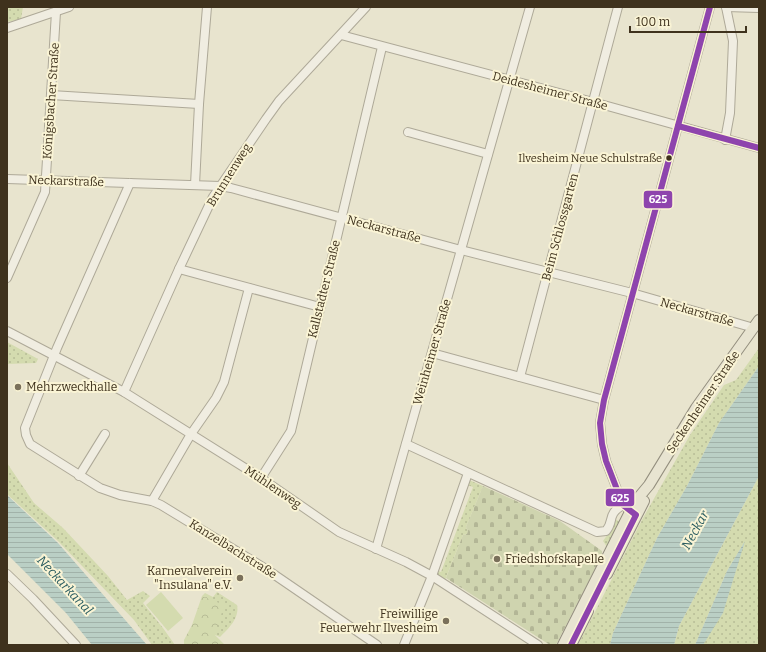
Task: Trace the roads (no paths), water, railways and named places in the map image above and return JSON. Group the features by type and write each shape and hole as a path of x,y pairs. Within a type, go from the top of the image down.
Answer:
{"main road":[{"name":"Seckenheimer Straße","path":"563,645 630,511 644,500 649,485 696,408 756,324"},
{"name":"Seckenheimer Straße","path":"571,645 630,511"}],"street":[{"path":"7,28 69,7"},
{"path":"195,185 199,104 207,7"},
{"name":"Brunnenweg","path":"124,392 213,197 279,101 366,7"},
{"name":"Weinheimer Straße","path":"376,549 530,7"},
{"name":"Beim Schlossgarten","path":"520,377 618,7"},
{"path":"630,511 609,471 602,444 600,423 604,400 632,293 710,7"},
{"path":"725,140 730,113 733,41 726,7 759,8"},
{"name":"Königsbacher Straße","path":"7,278 45,192 56,12"},
{"name":"Deidesheimer Straße","path":"341,35 759,148"},
{"name":"Kallstadter Straße","path":"261,478 291,432 382,47"},
{"path":"51,94 199,104"},
{"path":"408,132 488,154"},
{"name":"Neckarstraße","path":"7,179 220,186 231,188 461,250 756,324"},
{"name":"Kanzelbachstraße","path":"130,183 54,356 25,428 30,444 100,488 109,492 152,501 161,505 266,569 377,645"},
{"path":"179,269 320,307"},
{"path":"152,501 191,434 216,398 224,382 249,288"},
{"name":"Mühlenweg","path":"7,331 124,392 261,478 338,532 432,576 538,645"},
{"path":"432,353 604,400"},
{"path":"79,476 105,434"},
{"path":"406,444 597,532 606,531 616,509 630,511"},
{"path":"404,645 432,576 468,473"},
{"path":"7,574 34,599 76,645"}],"water":[{"name":"Neckar","path":"759,366 759,476 679,626 674,645 610,645 613,633 657,538 687,486 719,423"},
{"name":"Neckarkanal","path":"7,495 58,543 147,645 92,645 66,613 7,554"},
{"path":"745,541 723,613 703,645 695,645 727,571"}],"place":[{"name":"Ilvesheim Neue Schulstraße","path":"669,158"},
{"name":"Mehrzweckhalle","path":"18,387"},
{"name":"Friedshofskapelle","path":"497,559"},
{"name":"Karnevalverein \"Insulana\" e.V.","path":"240,578"},
{"name":"Freiwillige Feuerwehr Ilvesheim","path":"446,621"}]}
